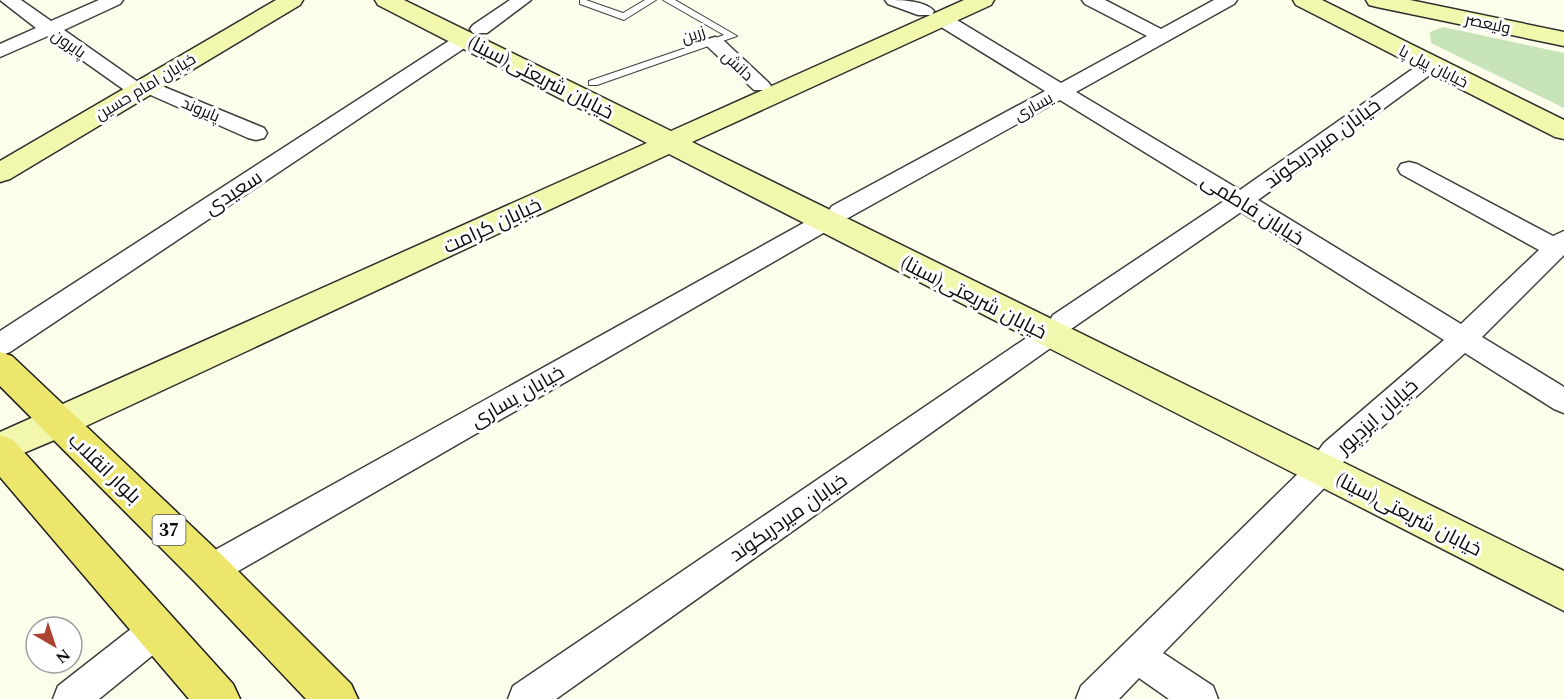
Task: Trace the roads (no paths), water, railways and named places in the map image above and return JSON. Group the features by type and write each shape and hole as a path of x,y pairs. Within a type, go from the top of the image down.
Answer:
{"main road":[{"name":"خیابان امام حسین","path":"0,173 271,0"},
{"name":"خیابان امام حسین","path":"0,163 292,0"},
{"name":"خیابان شریعتی(سینا)","path":"386,0 593,82 674,133"},
{"name":"خیابان شریعتی(سینا)","path":"420,0 473,34 674,133 832,217 1328,461 1564,569"},
{"name":"خیابان کرامت","path":"674,133 761,86 939,10 982,0"},
{"name":"خیابان پیل پا","path":"1304,0 1564,131"},
{"name":"خیابان پیل پا","path":"1346,0 1418,40 1564,112"},
{"name":"ولیعصر","path":"1377,0 1444,7 1564,27"},
{"name":"ولیعصر","path":"1444,7 1564,39"},
{"path":"1418,40 1417,33 1420,25 1444,7"},
{"name":"خیابان کرامت","path":"0,449 53,416 939,10"},
{"name":"بلوار انقلاب","path":"0,364 210,570 336,699"},
{"name":"خیابان کرامت","path":"0,431 53,416"},
{"path":"0,449 218,699"},
{"name":"خیابان شریعتی(سینا)","path":"1328,461 1564,592"}],"street":[{"name":"پایرون","path":"9,0 137,86"},
{"path":"0,51 114,0"},
{"name":"سعیدی","path":"0,345 522,0"},
{"name":"خیابان فاطمی","path":"894,0 939,10 1060,91 1564,401"},
{"path":"1091,0 1161,36"},
{"name":"یساری","path":"832,217 1228,0"},
{"name":"دانش","path":"715,43 761,86"},
{"name":"خیابان میردریکوند","path":"526,699 1241,201 1431,65"},
{"name":"پایروند","path":"137,86 256,133"},
{"path":"1408,169 1560,244"},
{"name":"خیابان یساری","path":"210,570 832,217"},
{"name":"خیابان ایزدپور","path":"1094,699 1328,461 1462,340 1560,244"},
{"path":"71,699 157,630"},
{"path":"1137,656 1200,699"}],"lane":[{"path":"583,2 624,17 651,0"},
{"name":"زرین","path":"593,82 732,36 668,0"}]}
